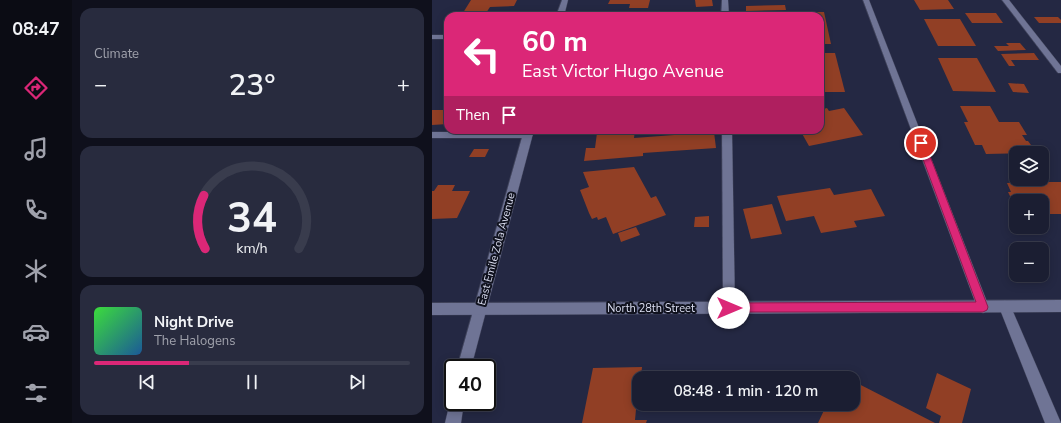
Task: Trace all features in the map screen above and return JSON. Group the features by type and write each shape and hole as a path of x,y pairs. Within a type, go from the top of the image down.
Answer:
{"street":[{"path":"561,12 565,0"},
{"path":"725,0 725,12"},
{"path":"866,0 983,307"},
{"path":"1005,0 1061,71"},
{"path":"432,37 444,37"},
{"path":"432,135 464,134"},
{"name":"East Emile Zola Avenue","path":"466,359 527,134"},
{"path":"727,134 729,308"},
{"name":"North 28th Street","path":"432,309 1061,306"},
{"path":"1005,307 1052,423"},
{"path":"453,423 455,411"}],"building":[{"path":"471,0 517,0 514,6 490,7 487,12 464,12"},
{"path":"610,0 650,0 648,8 629,8 630,4 608,4"},
{"path":"695,0 712,0 713,6 696,7"},
{"path":"914,0 948,0 954,9 920,10"},
{"path":"785,5 786,10 746,11 746,6"},
{"path":"824,12 831,44 824,44"},
{"path":"965,13 996,13 1003,23 972,23"},
{"path":"1034,17 1058,17 1061,20 1061,23 1039,23"},
{"path":"924,19 960,19 976,46 938,46"},
{"path":"1006,43 1020,43 1026,50 998,51 994,46 1009,46"},
{"path":"824,53 835,53 845,92 824,92"},
{"path":"1034,53 1039,60 1011,60 1015,66 1009,66 1001,54"},
{"path":"938,58 977,58 996,92 953,91"},
{"path":"1008,83 1024,84 1029,93 1013,92"},
{"path":"960,106 990,106 999,122 1019,122 1027,135 1022,135 1031,145 1009,146 1009,154 986,154 982,145 975,145 964,122 968,122"},
{"path":"827,108 829,111 844,108 863,135 809,146 802,134 824,134 824,109"},
{"path":"432,110 444,110 444,124 432,125"},
{"path":"597,134 634,134 634,138 687,134 714,134 716,148 643,153 643,156 584,161 586,148 595,148"},
{"path":"474,149 489,149 485,157 469,157"},
{"path":"634,167 651,198 656,196 666,215 613,234 606,217 598,220 597,217 592,219 589,213 580,190 589,187 583,172"},
{"path":"1049,182 1061,182 1061,214 1049,214 1049,194 1009,194 1008,192 1011,192 1007,183 1009,183 1009,186 1049,186"},
{"path":"438,185 455,185 452,191 470,191 457,218 432,219 432,191 434,191"},
{"path":"830,188 834,195 871,189 885,216 854,221 857,227 821,233 814,216 786,221 777,196"},
{"path":"772,204 782,234 751,239 743,209"},
{"path":"709,216 709,227 694,227 695,217"},
{"path":"636,227 640,235 621,242 618,233"},
{"path":"642,367 642,371 632,371 632,411 636,411 635,420 647,420 646,423 582,423 593,368"},
{"path":"937,373 971,389 962,423 939,423 941,416 926,408"},
{"path":"860,385 935,423 818,423 824,411 860,411"}],"route":[{"path":"729,308 983,307 921,143"}]}
